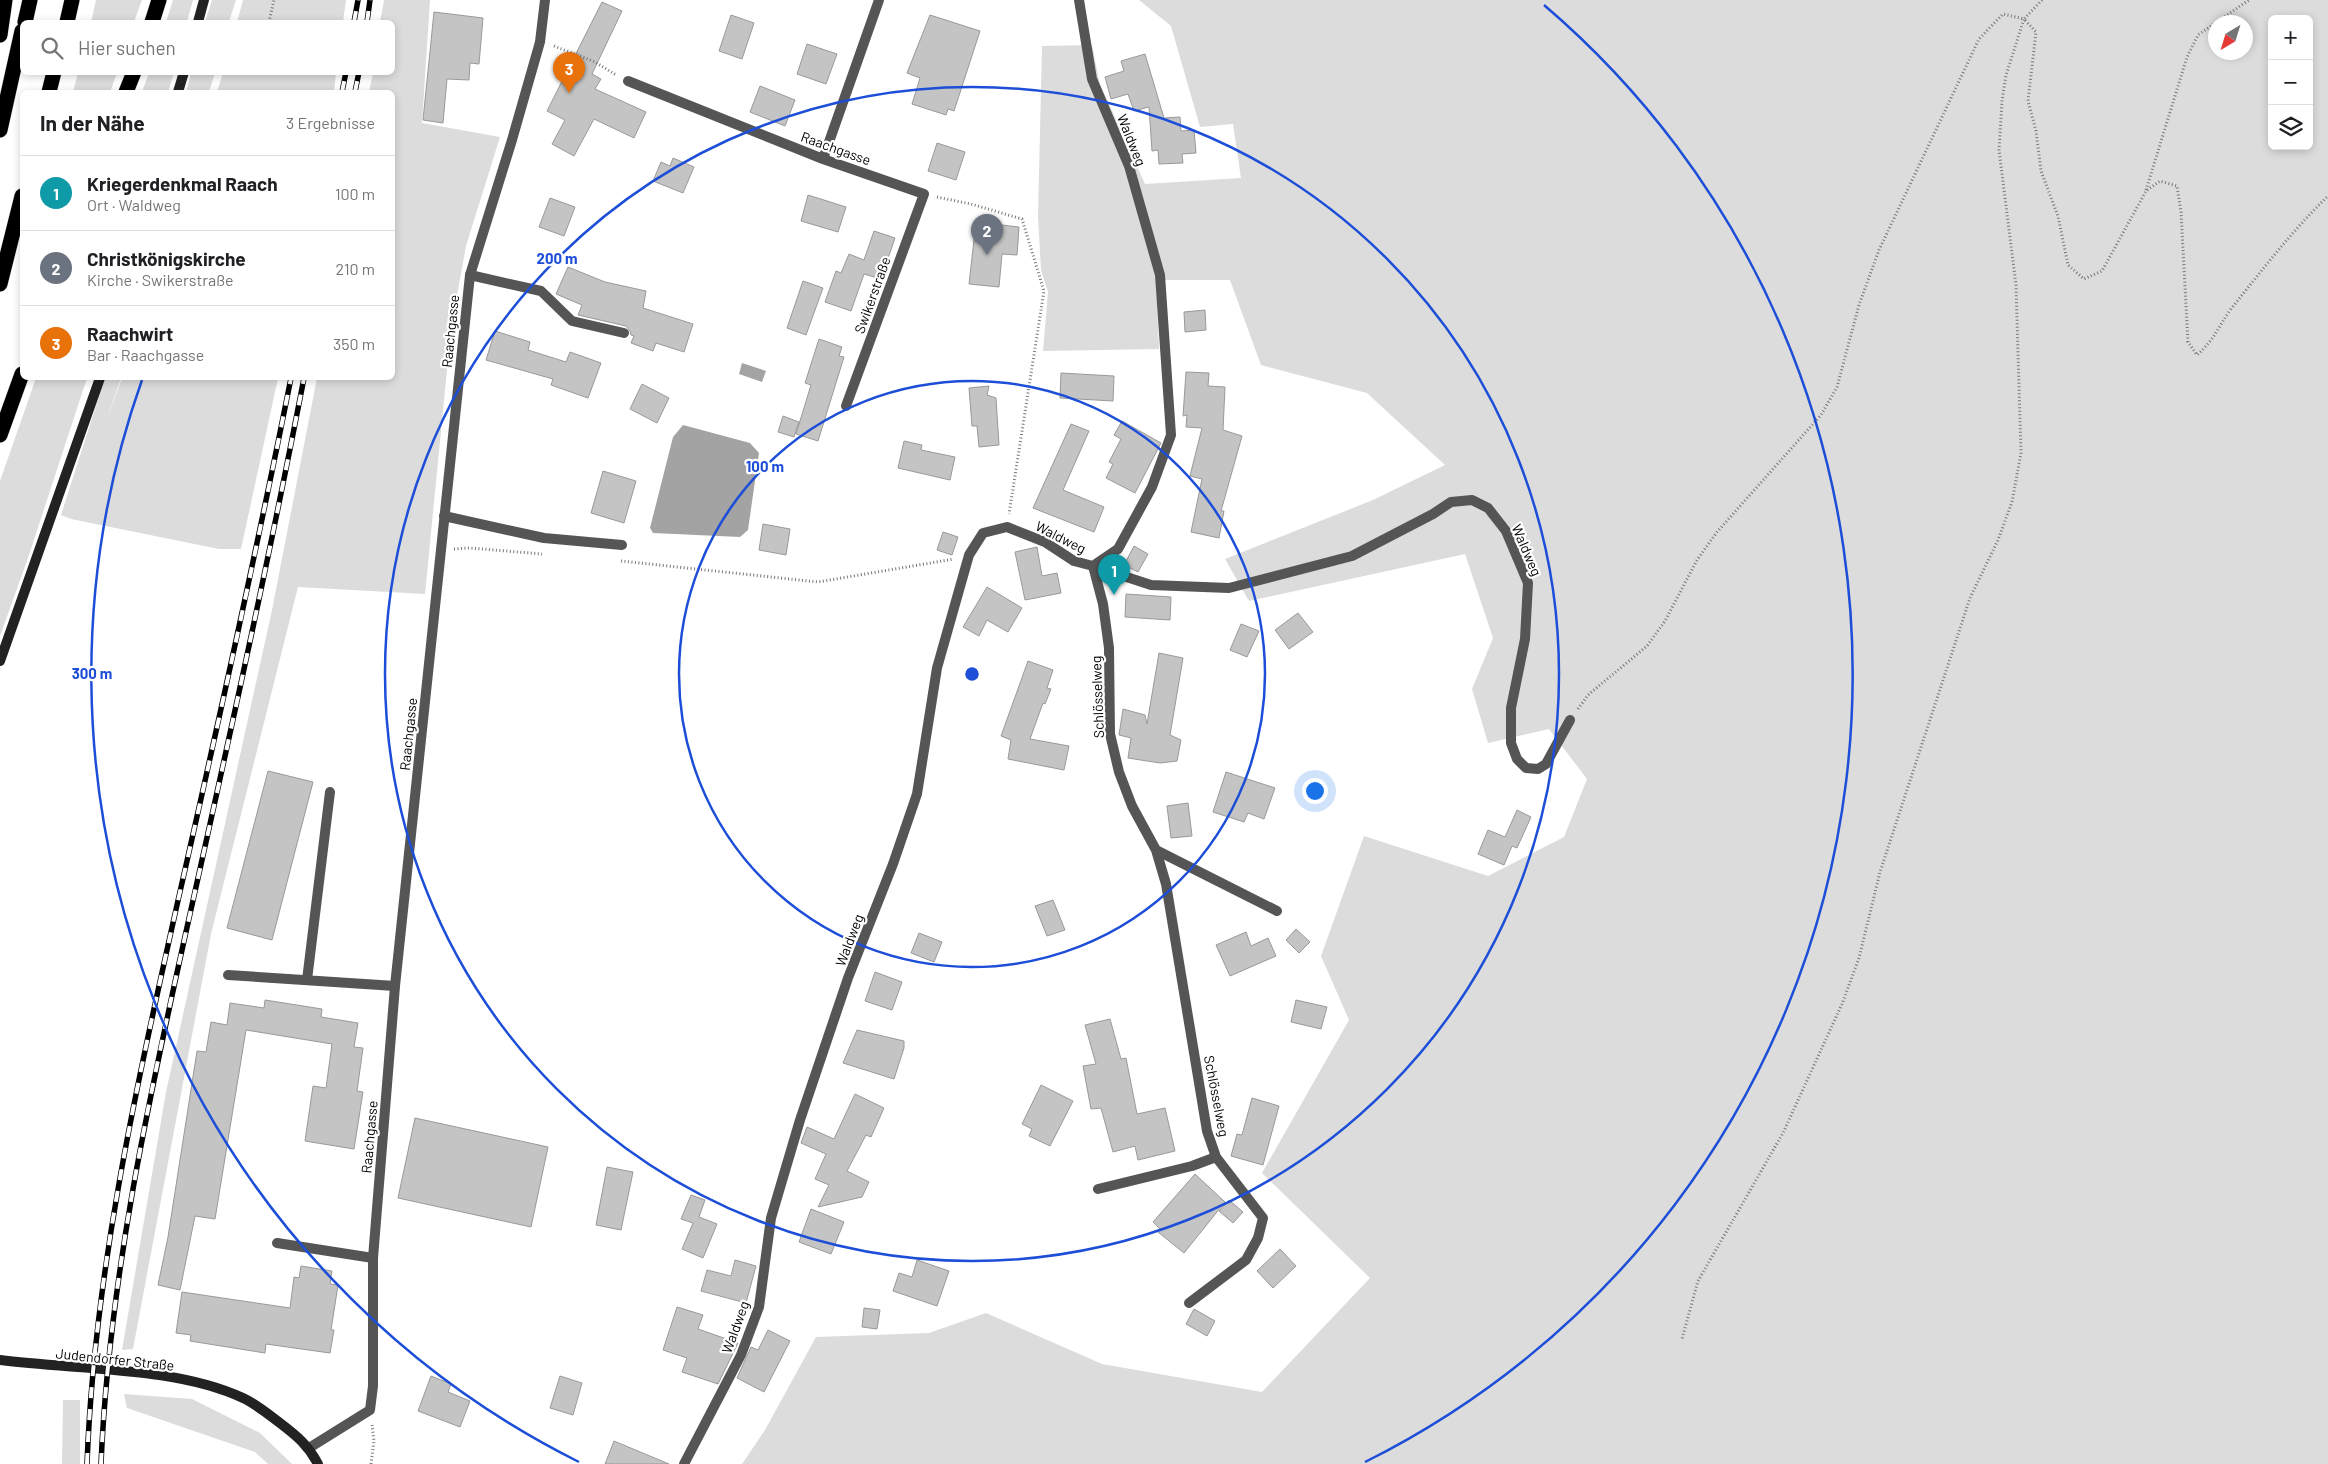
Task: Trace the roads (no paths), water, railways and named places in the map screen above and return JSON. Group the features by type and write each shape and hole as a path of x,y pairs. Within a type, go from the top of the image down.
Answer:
{"highway":[{"path":"0,35 5,0"},
{"path":"25,20 30,0"},
{"path":"67,20 72,0"},
{"path":"153,20 159,0"},
{"path":"0,130 20,40"},
{"path":"50,90 53,75"},
{"path":"127,90 133,75"},
{"path":"0,284 20,204"},
{"path":"0,435 20,380"}],"main road":[{"path":"199,20 204,0"},
{"path":"179,90 183,75"},
{"path":"0,661 99,380"},
{"name":"Judendorfer Straße","path":"0,1360 162,1375 217,1388 243,1398 294,1434 309,1448 318,1464"}],"street":[{"name":"Raachgasse","path":"309,1448 370,1410 373,1386 373,1258 396,986 470,275 540,42 545,0"},
{"path":"823,159 879,0"},
{"name":"Waldweg","path":"1079,0 1092,79 1129,166 1160,275 1171,434 1152,487 1118,549 1093,566"},
{"name":"Raachgasse","path":"628,82 823,159 924,194"},
{"name":"Swikerstraße","path":"846,406 924,194"},
{"path":"470,275 540,291 572,321 624,333"},
{"name":"Waldweg","path":"684,1464 741,1355 759,1307 771,1218 800,1120 848,978 893,864 917,794 937,668 969,555 983,533 1007,527 1045,542 1074,561 1151,585 1229,588 1352,556 1451,502 1472,500 1488,508 1506,530 1528,583 1525,639 1511,708 1511,743 1517,759 1526,768 1538,769 1546,764 1570,720"},
{"path":"444,516 544,538 622,545"},
{"name":"Schlösselweg","path":"1093,566 1103,604 1109,648 1110,734 1119,772 1132,806 1156,850 1166,884 1208,1132 1216,1157 1264,1218 1258,1238 1246,1260 1190,1303"},
{"path":"307,980 330,792"},
{"path":"1156,850 1278,911"},
{"path":"228,975 396,986"},
{"path":"1098,1189 1192,1166 1216,1157"},
{"path":"277,1243 373,1258"}],"railway":[{"path":"354,20 358,0"},
{"path":"367,20 370,0"},
{"path":"342,90 345,75"},
{"path":"355,90 358,75"},
{"path":"87,1464 98,1322 119,1182 132,1113 236,642 291,380"},
{"path":"101,1464 106,1393 122,1253 147,1113 250,642 304,380"}],"place":[{"name":"Raachwirt","path":"569,93"},
{"name":"Christkönigskirche","path":"987,255"},
{"name":"Kriegerdenkmal Raach","path":"1114,595"}]}
